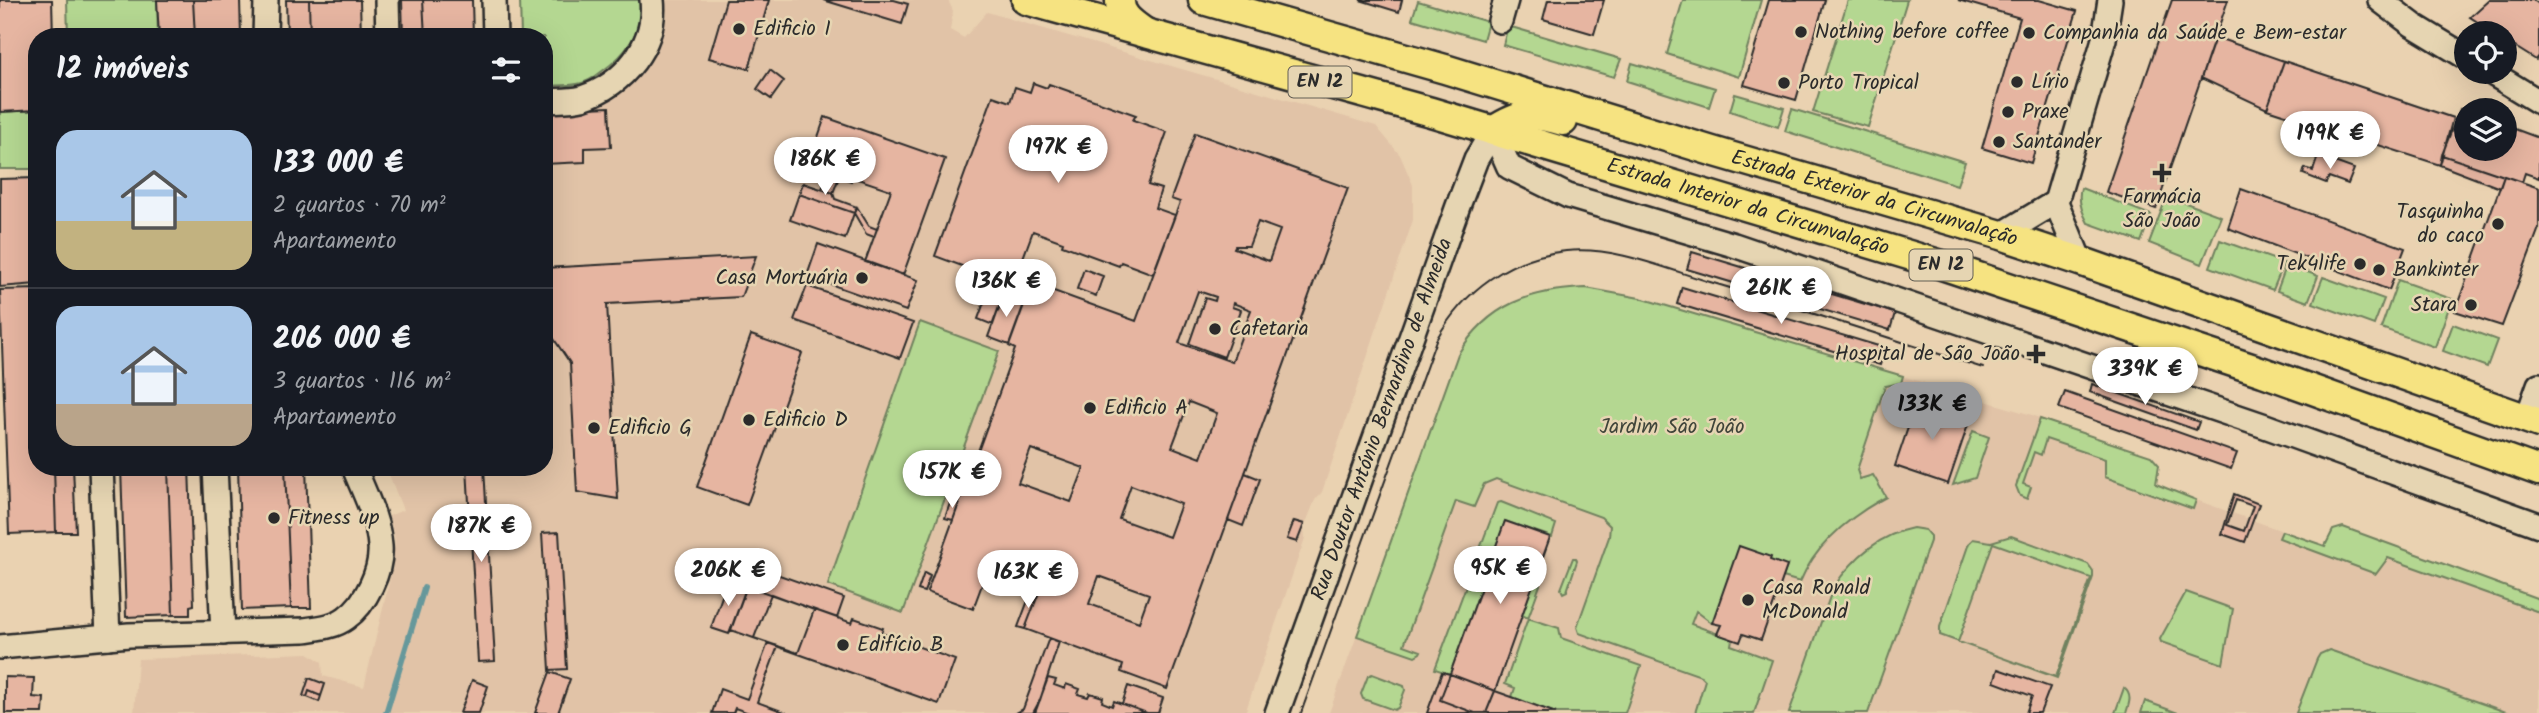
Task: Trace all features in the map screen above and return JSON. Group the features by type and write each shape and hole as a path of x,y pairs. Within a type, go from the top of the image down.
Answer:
{"main road":[{"name":"Estrada Interior da Circunvalação","path":"1026,0 1493,131 1955,270 2281,378 2539,471"},
{"path":"1083,16 1107,0"},
{"path":"1120,0 1126,18 1147,34"},
{"name":"Estrada Exterior da Circunvalação","path":"1203,0 1445,69 1692,145 2001,235 2533,421"},
{"path":"1493,131 1523,115 1541,115 1653,148 1692,145"}],"street":[{"path":"265,28 266,0"},
{"path":"387,0 388,28"},
{"path":"494,0 495,28"},
{"path":"553,100 580,99 606,87 635,64 648,35 652,0"},
{"path":"2080,261 2056,202 2104,39 2110,0"},
{"path":"2380,0 2413,25 2454,50"},
{"path":"2510,84 2539,102"},
{"path":"1493,131 1509,167 1568,196 1734,245 2244,419 2539,525"},
{"name":"Rua Doutor António Bernardino de Almeida","path":"1277,713 1458,206 1476,159 1493,131"},
{"path":"2001,235 2056,202"},
{"path":"2533,421 2539,385"},
{"path":"101,476 108,637"},
{"path":"215,476 223,633"},
{"path":"0,647 108,637 304,630 330,626 347,618 366,596 376,575 380,548 375,520 358,476"}],"shaded area":[{"path":"665,0 948,0 953,11 950,30 964,38 987,12 1376,126 1400,155 1413,185 1413,220 1322,492 1315,500 1304,528 1305,538 1245,713 134,713 138,659 308,653 322,662 323,676 364,687 393,566 395,540 389,516 403,510 390,476 553,476 553,110 580,108 627,86 657,49 667,17"},
{"path":"1586,288 1640,298 2032,415 2151,456 2159,465 2156,485 2196,500 2325,546 2333,530 2343,527 2539,599 2539,713 1329,713 1458,354 1470,335 1488,317 1509,304 1534,294 1559,289"}],"green space":[{"path":"67,0 157,0 158,28 68,28"},
{"path":"520,0 645,0 636,32 626,49 611,65 583,82 553,86 553,28 521,28"},
{"path":"1683,0 1761,0 1739,77 1667,54"},
{"path":"1848,0 1907,0 1868,127 1813,112"},
{"path":"1418,1 1488,22 1483,40 1412,19"},
{"path":"1508,26 1621,59 1614,77 1503,45"},
{"path":"1632,63 1715,88 1709,107 1627,81"},
{"path":"1735,94 1784,108 1778,127 1730,111"},
{"path":"1792,109 1965,162 1957,185 1785,131"},
{"path":"28,110 28,169 0,169 0,112"},
{"path":"2081,188 2151,215 2141,242 2088,223 2081,206"},
{"path":"2167,196 2221,216 2202,264 2149,243"},
{"path":"2220,240 2284,263 2273,290 2210,267"},
{"path":"2287,264 2318,276 2308,302 2277,291"},
{"path":"2323,277 2384,299 2374,325 2313,303"},
{"path":"2398,280 2452,299 2435,347 2381,328"},
{"name":"Jardim São João","path":"1586,288 1640,298 1903,376 1901,383 1885,386 1857,470 1860,479 1873,475 1886,497 1859,513 1835,533 1815,556 1800,582 1783,577 1787,566 1712,623 1696,611 1691,624 1732,639 1731,645 1772,660 1754,713 1695,713 1705,680 1701,676 1579,633 1577,627 1609,537 1610,526 1601,517 1496,479 1484,484 1474,507 1456,501 1404,645 1421,651 1420,653 1415,656 1357,636 1458,354 1483,323 1513,303 1547,292"},
{"path":"920,322 999,351 903,613 828,585"},
{"path":"2453,324 2497,340 2487,367 2443,351"},
{"path":"2040,419 2151,456 2159,465 2156,484 2196,500 2193,509 2105,477 2105,459 2046,439 2041,455 2034,452 2023,484 2031,487 2027,499 2020,496 2016,486"},
{"path":"1973,431 1989,437 1975,478 1953,485"},
{"path":"1501,502 1556,524 1552,537 1505,521 1450,674 1435,669 1497,503"},
{"path":"2343,527 2539,599 2539,612 2388,558 2376,574 2279,538 2282,531 2325,546 2333,530"},
{"path":"1913,528 1925,530 1930,541 1868,713 1789,713 1833,588 1867,549 1889,536"},
{"path":"2011,536 2088,564 2093,571 2093,577 2057,678 1995,655 2056,677 2091,578 1993,543 1958,642 1940,635 1940,627 1969,543 1973,539 1991,542"},
{"path":"1573,558 1577,561 1567,591 1563,593 1561,589"},
{"path":"1533,582 1540,585 1528,618 1522,615"},
{"path":"2186,592 2233,609 2223,664 2161,642 2160,639"},
{"path":"1528,618 1559,628 1561,638 1641,666 1625,713 1556,713 1512,697 1515,688 1505,684"},
{"path":"2329,650 2509,713 2296,713 2317,659 2320,654"},
{"path":"1372,674 1404,686 1398,708 1394,710 1363,699 1361,694 1368,676"},
{"path":"2124,688 2129,697 2126,713 2115,713"},
{"path":"2145,701 2178,713 2141,713"}],"building":[{"path":"0,0 52,0 53,28 28,28 28,110 0,112"},
{"path":"157,0 193,0 195,28 159,28"},
{"path":"193,0 240,0 241,28 195,28"},
{"path":"286,0 309,0 310,28 287,28"},
{"path":"309,0 360,0 361,28 310,28"},
{"path":"402,0 423,0 425,28 403,28"},
{"path":"423,0 472,0 473,28 425,28"},
{"name":"Edificio I","path":"726,0 769,0 749,69 709,58"},
{"path":"823,0 894,0 908,4 902,24"},
{"path":"1360,0 1402,0 1399,12"},
{"path":"1548,0 1604,0 1594,34 1543,19"},
{"path":"1769,0 1825,0 1796,100 1744,85"},
{"path":"1958,0 2039,0 2077,11 2031,163 1982,148 2020,18"},
{"path":"2172,0 2228,0 2156,209 2106,192"},
{"path":"2489,0 2533,0 2539,4 2539,56 2536,60 2517,48 2517,21 2476,21 2470,17"},
{"path":"2215,37 2284,61 2267,109 2201,78"},
{"path":"2284,61 2453,118 2440,165 2267,109"},
{"path":"770,70 784,81 771,99 757,89"},
{"path":"1033,83 1047,88 1049,84 1136,115 1133,120 1167,132 1148,185 1161,189 1155,208 1175,215 1153,274 1121,262 1119,266 1033,231 1013,285 935,256 993,96 1010,102 1015,87 1030,92"},
{"path":"609,107 611,147 585,148 585,162 553,164 553,110"},
{"path":"825,117 945,159 903,275 865,262 891,190 852,177 851,181 808,166"},
{"path":"2454,124 2454,159 2442,155"},
{"path":"2517,130 2539,138 2539,178 2525,173 2522,182 2460,161 2517,161"},
{"name":"Edificio A","path":"1195,133 1348,188 1167,689 1121,672 1123,665 1025,629 1043,582 1033,579 1030,588 999,576 1002,568 990,563 973,609 927,592 1015,349 1009,346 1032,283 1136,321 1180,202 1171,199","holes":["1258,222 1280,230 1269,261 1234,248 1249,246","1198,291 1216,297 1215,301 1205,298 1189,344 1224,357 1241,310 1232,307 1233,303 1251,310 1232,362 1179,343","1189,402 1217,413 1201,458 1172,447","1031,449 1084,468 1071,502 1018,483","1131,485 1181,504 1169,537 1119,519","1099,576 1149,594 1139,622 1089,604"]},
{"path":"2442,155 2504,176 2500,188 2440,165"},
{"path":"2318,156 2354,169 2348,184 2329,177 2326,183 2303,174 2305,168 2313,171"},
{"path":"828,173 839,177 833,193 822,189"},
{"path":"2504,176 2539,188 2539,228 2502,326 2455,311"},
{"path":"28,178 28,285 0,287 0,179"},
{"path":"803,183 833,193 835,199 857,207 854,213 799,194"},
{"path":"2241,189 2405,248 2389,290 2228,228"},
{"path":"799,194 854,213 845,239 790,220"},
{"path":"857,207 869,226 877,229 874,237 866,234 854,213"},
{"name":"Casa Mortuária","path":"818,244 918,280 906,311 807,276"},
{"path":"1692,252 1895,313 1890,330 1687,269"},
{"name":"Edificio G","path":"756,256 741,297 607,304 618,499 577,492 570,363 553,338 553,267"},
{"path":"1084,269 1103,276 1096,296 1077,289"},
{"path":"807,286 913,323 900,358 794,320"},
{"path":"990,286 1005,291 993,325 978,319"},
{"path":"1682,287 1885,348 1880,365 1677,304"},
{"path":"28,289 28,476 54,476 56,532 9,534 0,290"},
{"path":"1004,293 1025,301 1009,345 988,337"},
{"name":"Edificio D","path":"751,335 802,353 747,505 697,487"},
{"path":"2092,384 2199,422 2196,430 2090,392"},
{"path":"2065,392 2237,453 2231,469 2059,408"},
{"path":"1917,401 1970,419 1948,484 1895,466"},
{"path":"1245,473 1260,479 1243,526 1228,520"},
{"path":"54,476 73,476 76,532 56,532"},
{"path":"121,476 168,476 173,615 126,617"},
{"path":"168,476 189,476 194,605 190,606 190,615 173,615"},
{"path":"238,476 285,476 291,608 242,610"},
{"path":"285,476 306,476 311,608 291,608"},
{"path":"468,476 485,476 495,661 478,662"},
{"path":"2234,494 2259,504 2245,542 2222,534"},
{"path":"951,500 959,503 953,520 945,518"},
{"path":"2236,500 2253,506 2244,531 2227,525"},
{"path":"1294,521 1304,524 1297,542 1287,539"},
{"path":"1505,521 1550,537 1495,691 1450,674"},
{"path":"559,532 567,669 550,670 542,533"},
{"name":"Casa Ronald McDonald","path":"1739,546 1771,557 1770,560 1787,566 1761,640 1743,634 1740,642 1717,634 1721,625 1712,623"},
{"path":"754,566 844,598 837,618 747,586"},
{"path":"924,573 930,576 924,592 918,590"},
{"path":"727,582 746,588 729,634 711,628"},
{"name":"Edifício B","path":"747,586 852,623 854,618 883,628 881,633 955,660 939,704 731,630"},
{"path":"1032,590 1039,592 1025,629 1018,627"},
{"path":"771,594 814,610 798,653 754,638"},
{"path":"1049,638 1059,642 1040,700 1033,713 1016,713 1023,709"},
{"path":"768,643 778,646 757,702 787,713 749,713 735,708 733,713 712,713 720,689 747,699"},
{"path":"1998,669 2050,687 2040,713 2026,713 2032,696 1994,682"},
{"path":"550,672 570,679 558,713 535,713"},
{"path":"1442,672 1450,674 1440,700 1475,713 1427,713"},
{"path":"1450,674 1495,691 1486,713 1475,713 1440,700"},
{"path":"5,677 34,678 33,697 44,698 43,713 5,713"},
{"path":"309,678 325,684 321,696 309,691 307,697 303,696"},
{"path":"1048,678 1056,680 1054,685 1065,689 1066,684 1080,689 1078,694 1088,697 1090,693 1103,697 1102,702 1112,706 1114,701 1147,713 1035,713"},
{"path":"472,680 488,686 479,713 460,713"},
{"path":"1128,686 1163,698 1158,713 1147,713 1122,704"},
{"path":"309,691 321,696 319,702 307,697"},
{"path":"1495,691 1512,697 1556,713 1486,713"}],"waterway":[{"path":"386,713 424,588"}],"tram line":[{"path":"1301,713 1436,340 1447,322 1474,291 1507,269 1545,254 1566,251 1584,250 1621,255 1983,368"}],"place":[{"name":"Edificio I","path":"739,29"},
{"name":"Nothing before coffee","path":"1801,32"},
{"name":"Companhia da Saúde e Bem-estar","path":"2029,33"},
{"name":"Lírio","path":"2017,82"},
{"name":"Porto Tropical","path":"1784,83"},
{"name":"Praxe","path":"2008,112"},
{"name":"Santander","path":"1999,142"},
{"name":"Farmácia São João","path":"2162,173"},
{"name":"Tasquinha do caco","path":"2498,224"},
{"name":"Tek4life","path":"2360,264"},
{"name":"Bankinter","path":"2379,270"},
{"name":"Casa Mortuária","path":"862,278"},
{"name":"Stara","path":"2471,305"},
{"name":"Cafetaria","path":"1215,329"},
{"name":"Hospital de São João","path":"2036,354"},
{"name":"Edificio A","path":"1090,408"},
{"name":"Edificio D","path":"749,420"},
{"name":"Edificio G","path":"594,428"},
{"name":"Fitness up","path":"274,518"},
{"name":"Casa Ronald McDonald","path":"1748,600"},
{"name":"Edifício B","path":"843,645"}]}
